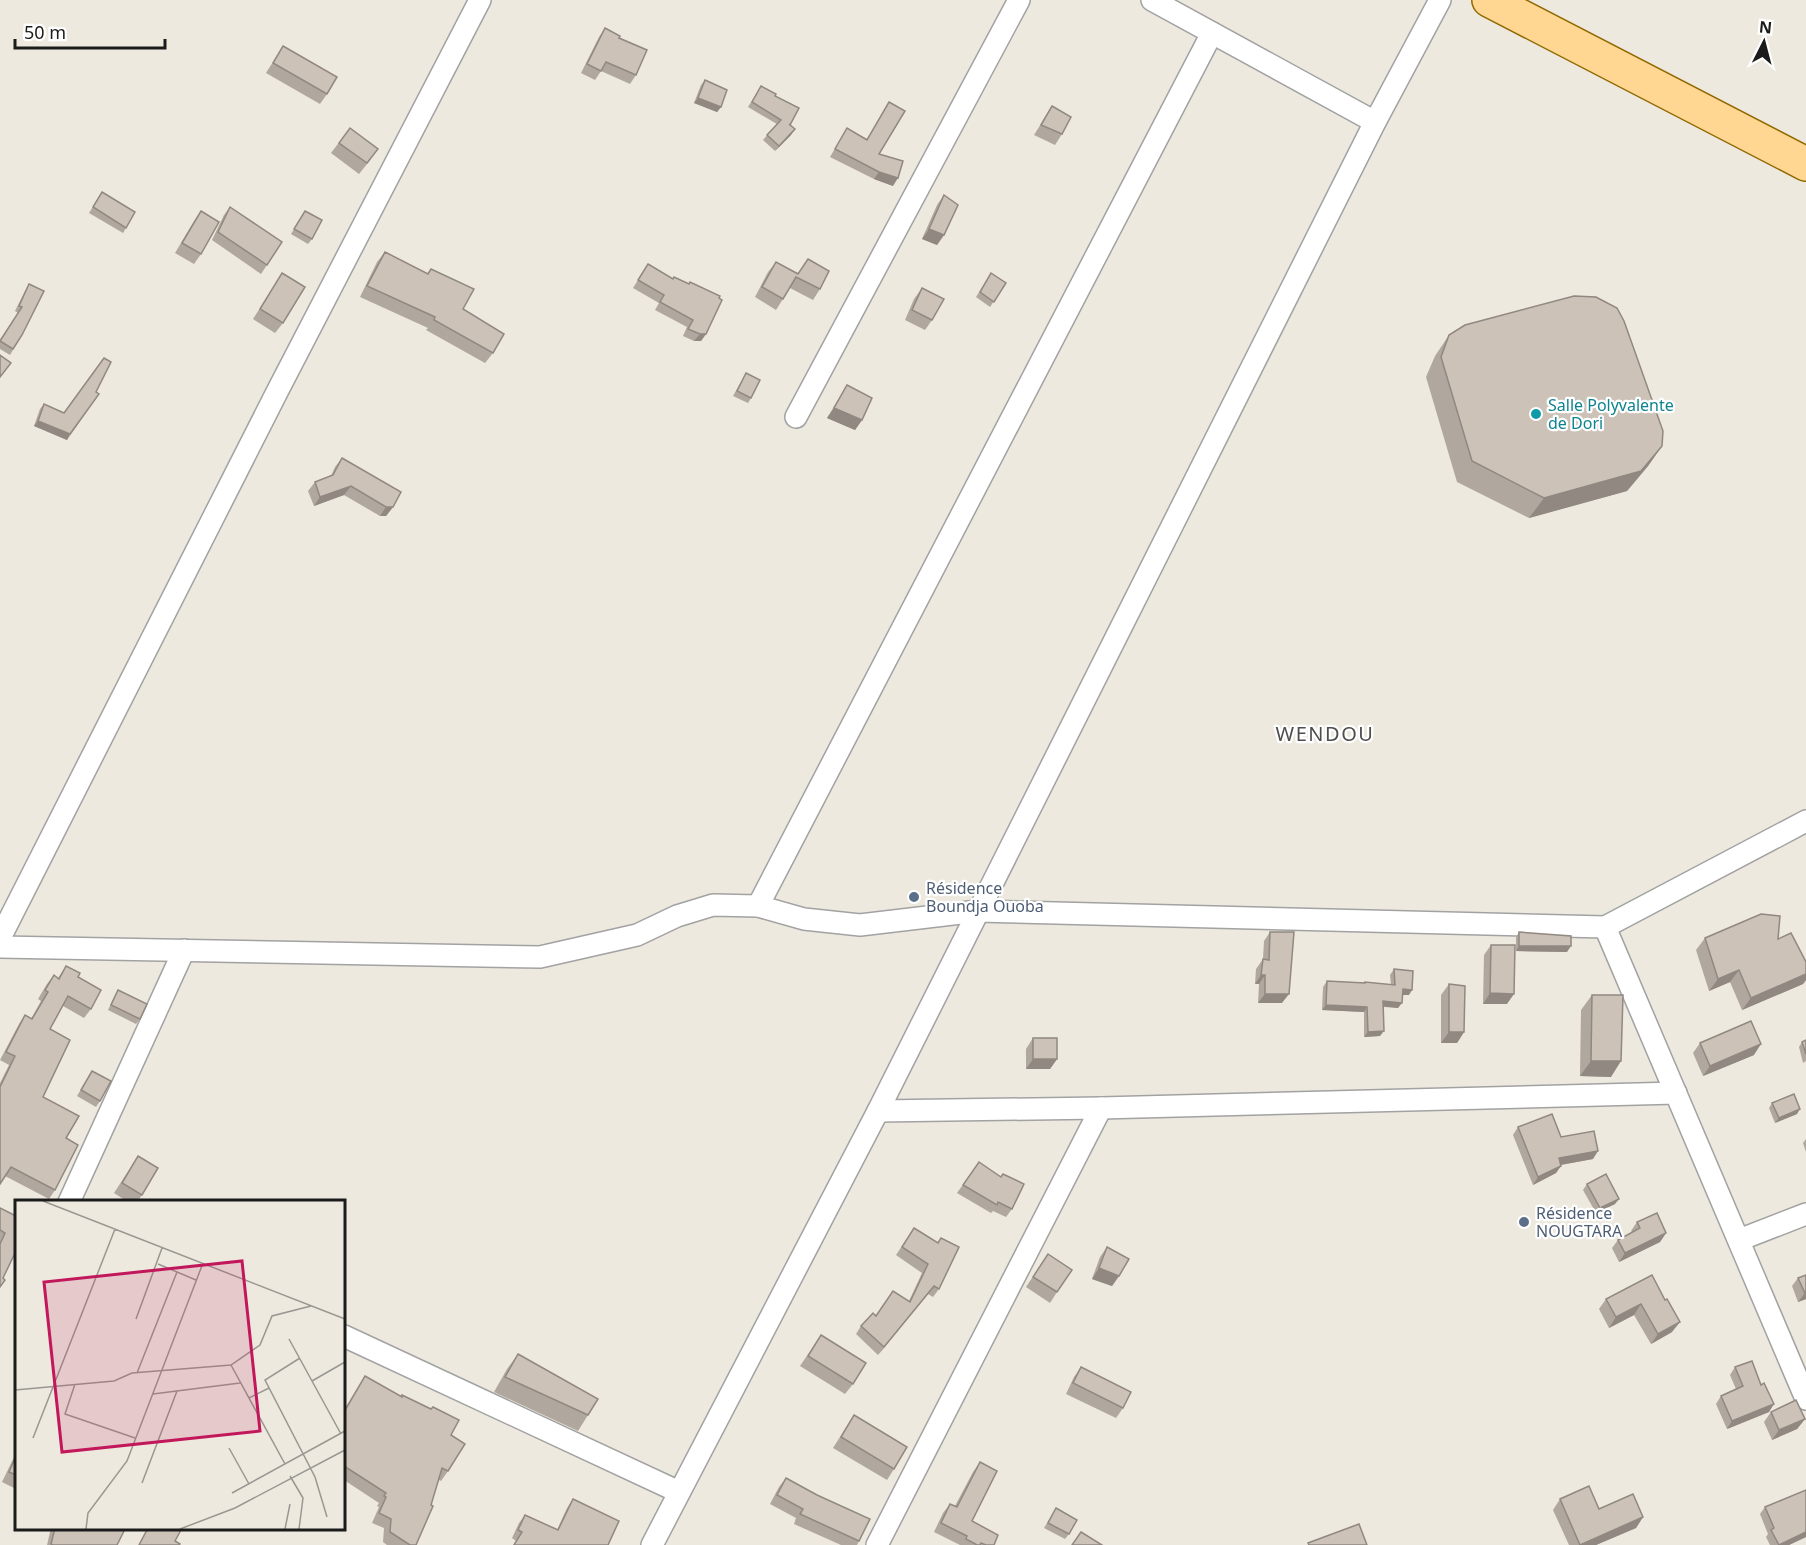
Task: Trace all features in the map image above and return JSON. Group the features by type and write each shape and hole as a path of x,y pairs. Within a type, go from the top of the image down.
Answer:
{"main road":[{"path":"1489,0 1806,164"}],"street":[{"path":"0,938 272,401 480,0"},
{"path":"796,417 1019,0"},
{"path":"1152,0 1375,122"},
{"path":"652,1545 878,1111 1375,122 1440,0"},
{"path":"758,906 1212,33"},
{"path":"0,947 540,957 637,935 677,916 713,905 758,906 804,919 860,925 978,911 1605,927 1806,821"},
{"path":"1605,927 1806,1399"},
{"path":"70,1200 184,950"},
{"path":"878,1111 1101,1108 1676,1093"},
{"path":"878,1545 1101,1108"},
{"path":"1739,1240 1806,1214"},
{"path":"345,1336 679,1492"}],"building":[{"path":"605,28 620,36 619,38 647,50 636,75 606,62 601,71 587,64"},
{"path":"283,46 337,77 327,94 273,63"},
{"path":"705,80 727,90 721,107 698,98"},
{"path":"761,86 799,108 790,125 795,129 779,146 767,135 781,120 752,102"},
{"path":"889,102 905,111 879,154 903,161 898,178 879,172 835,149 847,128 867,140"},
{"path":"1052,106 1071,117 1062,134 1041,125"},
{"path":"350,128 378,149 367,163 339,143"},
{"path":"102,192 135,212 126,228 93,207"},
{"path":"944,195 958,205 944,235 929,229"},
{"path":"230,207 282,242 267,265 218,232"},
{"path":"201,211 219,222 201,254 182,243"},
{"path":"305,211 322,220 312,239 294,229"},
{"path":"385,252 428,274 431,269 474,289 463,309 504,334 493,353 434,320 435,317 367,286"},
{"path":"808,259 829,271 820,289 796,277 783,299 762,287 776,262 798,274"},
{"path":"648,264 673,279 674,277 689,284 690,282 720,296 722,300 706,334 688,329 693,320 660,302 664,295 638,280"},
{"path":"282,273 305,287 283,323 260,309"},
{"path":"991,273 1006,283 994,302 980,292"},
{"path":"29,284 44,291 13,349 0,341 22,307 19,306"},
{"path":"922,288 944,299 932,320 912,310"},
{"name":"Salle Polyvalente de Dori","path":"1574,296 1596,297 1617,308 1624,321 1663,431 1662,446 1641,471 1544,498 1472,461 1441,357 1449,335 1465,325"},
{"path":"0,355 11,363 0,377"},
{"path":"104,358 111,362 96,392 99,394 70,434 38,421 44,404 64,413"},
{"path":"746,373 760,380 751,398 737,391"},
{"path":"847,385 872,398 862,420 834,408"},
{"path":"342,458 401,492 393,507 386,507 351,486 320,497 315,482 333,475"},
{"path":"1761,914 1780,916 1778,939 1791,933 1806,962 1806,974 1751,998 1739,970 1718,979 1705,938"},
{"path":"1270,932 1294,932 1289,994 1265,994 1265,975 1261,975 1263,959 1269,960"},
{"path":"1519,932 1571,936 1571,946 1519,946"},
{"path":"1491,945 1515,945 1514,994 1490,993"},
{"path":"66,966 80,973 78,977 101,990 91,1009 68,996 50,1029 70,1040 43,1097 79,1116 66,1138 78,1145 55,1190 11,1167 0,1184 0,1087 15,1056 6,1052 25,1015 32,1019 48,992 45,990 54,975 59,979"},
{"path":"1394,969 1413,971 1412,990 1403,989 1402,1003 1383,1001 1384,1031 1368,1032 1367,1007 1326,1005 1327,981 1395,985"},
{"path":"1449,984 1465,986 1464,1032 1449,1032"},
{"path":"118,990 147,1004 140,1019 111,1005"},
{"path":"1592,995 1623,995 1621,1061 1591,1061"},
{"path":"1751,1021 1761,1044 1710,1066 1700,1043"},
{"path":"1033,1038 1057,1038 1057,1059 1033,1059"},
{"path":"1806,1040 1806,1054 1802,1042"},
{"path":"92,1071 111,1081 100,1101 81,1090"},
{"path":"1794,1094 1800,1109 1779,1118 1772,1103"},
{"path":"1552,1114 1561,1137 1594,1131 1598,1151 1559,1158 1561,1166 1538,1177 1518,1127"},
{"path":"138,1156 158,1168 142,1195 122,1183"},
{"path":"979,1162 1001,1177 1003,1174 1024,1184 1012,1209 998,1202 997,1205 963,1185"},
{"path":"1606,1174 1619,1199 1600,1208 1587,1184"},
{"path":"0,1208 15,1216 15,1253 0,1287 0,1244 5,1233 0,1230"},
{"path":"1657,1213 1666,1233 1625,1253 1618,1240 1640,1228 1637,1222"},
{"path":"914,1228 938,1243 941,1238 959,1247 939,1289 934,1286 884,1347 861,1326 873,1313 876,1316 893,1291 910,1302 928,1264 902,1247"},
{"path":"1107,1247 1129,1259 1119,1276 1099,1268"},
{"path":"1048,1254 1072,1270 1057,1292 1033,1277"},
{"path":"1652,1275 1680,1322 1658,1334 1641,1304 1616,1317 1606,1299"},
{"path":"1806,1275 1806,1293 1805,1293 1798,1278"},
{"path":"821,1335 866,1363 853,1384 808,1356"},
{"path":"518,1354 598,1399 588,1415 505,1377"},
{"path":"1752,1361 1761,1385 1764,1383 1774,1404 1732,1421 1721,1396 1743,1386 1735,1367"},
{"path":"1081,1367 1131,1392 1123,1408 1073,1383"},
{"path":"365,1376 402,1397 402,1395 431,1409 433,1407 459,1420 451,1435 465,1444 448,1471 442,1468 431,1505 433,1506 416,1545 410,1545 390,1532 391,1519 379,1513 386,1493 345,1467 345,1410"},
{"path":"1796,1400 1805,1419 1779,1430 1771,1412"},
{"path":"854,1415 907,1447 894,1469 841,1437"},
{"path":"15,1458 15,1475 9,1472"},
{"path":"980,1462 997,1471 972,1521 998,1535 994,1545 981,1543 977,1545 966,1539 967,1536 941,1523 950,1504 957,1507"},
{"path":"786,1478 870,1519 859,1541 800,1514 803,1509 777,1495"},
{"path":"1589,1486 1599,1509 1633,1494 1643,1517 1580,1545 1560,1499"},
{"path":"1806,1490 1806,1532 1779,1545 1771,1530 1774,1528 1765,1507"},
{"path":"573,1499 619,1521 608,1545 514,1545 522,1532 518,1530 525,1515 558,1530"},
{"path":"1056,1508 1077,1520 1069,1534 1048,1523"},
{"path":"1359,1524 1367,1545 1309,1545 1308,1543"},
{"path":"54,1530 124,1531 117,1545 51,1544"},
{"path":"147,1530 181,1530 175,1541 179,1545 139,1545"},
{"path":"1081,1532 1102,1545 1072,1545"}],"place":[{"name":"Salle Polyvalente de Dori","path":"1536,414"},
{"name":"Résidence Boundja Ouoba","path":"914,897"},
{"name":"Résidence NOUGTARA","path":"1524,1222"}],"district":[{"name":"WENDOU","path":"1325,733"}]}
